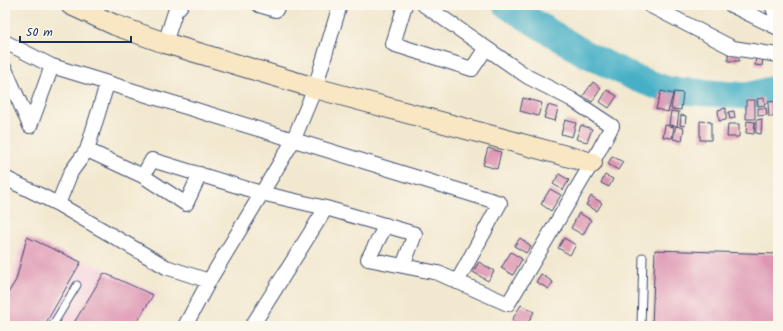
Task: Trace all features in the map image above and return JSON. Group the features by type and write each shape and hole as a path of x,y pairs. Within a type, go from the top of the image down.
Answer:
{"street":[{"path":"71,5 165,43 315,88 592,163"},
{"path":"165,43 175,12 181,5"},
{"path":"259,5 276,10 278,5"},
{"path":"185,326 209,281 293,141 315,88 340,5"},
{"path":"405,5 393,44 472,69 486,48"},
{"path":"386,225 368,259 438,273 508,304 592,163 612,126 571,99 528,77 424,5"},
{"path":"649,5 733,48 778,55"},
{"path":"731,5 778,28"},
{"path":"772,5 778,22"},
{"path":"5,42 52,66 106,84 500,203 457,282"},
{"path":"5,69 30,126 52,66"},
{"path":"58,204 71,172 87,150 106,84"},
{"path":"87,150 143,176 186,204 200,174"},
{"path":"143,176 152,160 261,193 326,208 415,234 403,266"},
{"path":"5,178 58,204 166,267 209,281"},
{"path":"252,326 326,208"}],"lane":[{"path":"641,326 643,257"},
{"path":"52,326 77,285"}],"shaded area":[{"path":"23,235 159,293 135,326 5,326 5,292 11,282"}],"building":[{"path":"739,53 739,61 728,61 728,54"},
{"path":"756,57 763,58 762,66 755,65"},
{"path":"593,82 601,88 592,102 583,96"},
{"path":"607,90 617,96 609,108 600,102"},
{"path":"661,91 673,94 668,112 656,109"},
{"path":"674,92 683,93 681,110 671,109"},
{"path":"523,98 542,103 538,116 520,111"},
{"path":"764,98 765,105 758,106 757,99"},
{"path":"746,100 755,100 755,119 746,119"},
{"path":"778,101 778,116 769,117 768,102"},
{"path":"548,105 558,108 555,121 544,118"},
{"path":"726,108 726,120 719,121 718,110"},
{"path":"758,108 766,108 767,115 758,116"},
{"path":"671,111 679,112 677,126 669,125"},
{"path":"734,111 735,118 730,119 728,112"},
{"path":"681,115 686,116 685,126 680,125"},
{"path":"762,119 761,134 756,133 756,120"},
{"path":"565,120 576,123 572,137 561,134"},
{"path":"700,121 711,122 711,140 700,140"},
{"path":"747,121 755,122 754,134 746,133"},
{"path":"728,124 739,124 739,137 727,137"},
{"path":"581,125 592,129 587,142 576,139"},
{"path":"665,125 674,127 672,138 663,137"},
{"path":"676,126 684,128 682,141 673,139"},
{"path":"488,148 501,152 497,169 483,165"},
{"path":"612,156 623,162 618,170 608,164"},
{"path":"559,174 569,180 563,190 553,184"},
{"path":"605,175 613,179 609,187 601,183"},
{"path":"550,189 561,195 551,211 541,204"},
{"path":"591,196 602,203 597,211 586,205"},
{"path":"579,213 591,220 583,235 571,228"},
{"path":"27,237 81,262 44,326 5,326 5,298 16,280"},
{"path":"520,238 531,246 526,253 514,246"},
{"path":"564,238 576,245 570,255 558,248"},
{"path":"655,250 778,254 778,326 652,326"},
{"path":"511,252 522,259 513,275 501,268"},
{"path":"479,262 494,271 488,281 473,272"},
{"path":"104,273 153,295 135,326 72,326"},
{"path":"541,274 553,282 549,289 536,282"},
{"path":"521,305 534,312 526,326 512,320"}],"waterway":[{"path":"506,5 584,53 635,78 668,90 747,96 778,88"}]}
